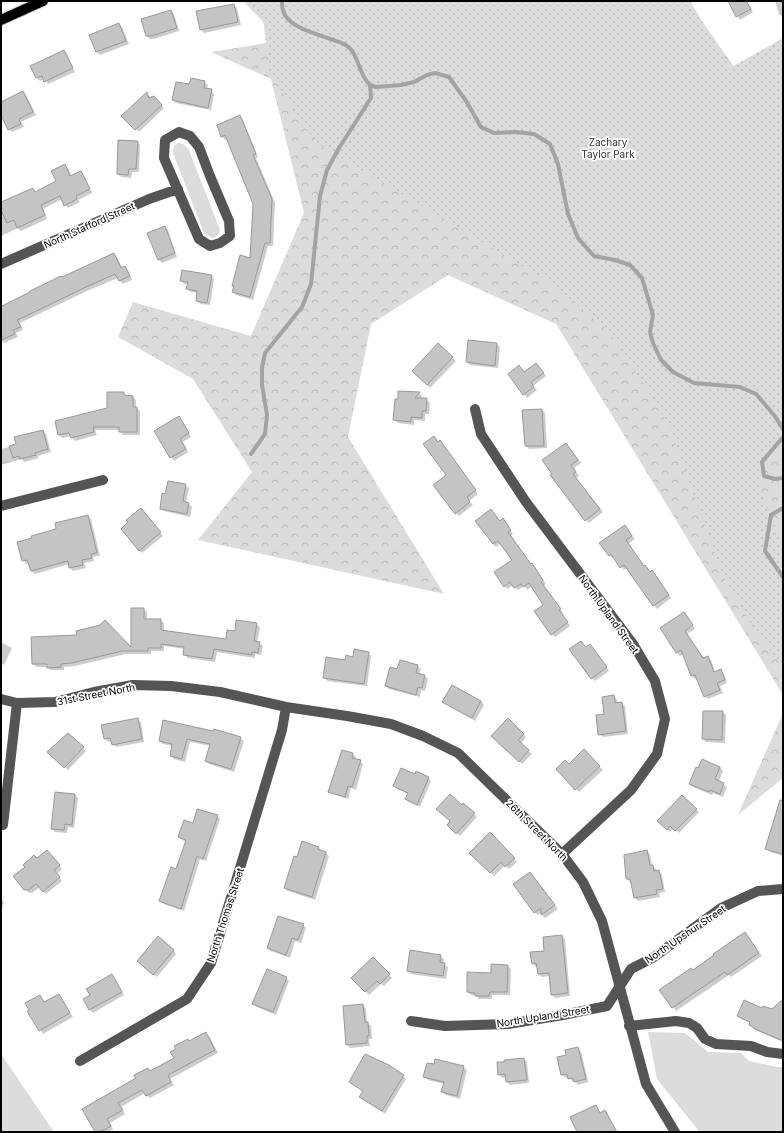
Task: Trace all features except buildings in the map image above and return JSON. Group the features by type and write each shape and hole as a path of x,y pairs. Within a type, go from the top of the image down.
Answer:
{"main road":[{"path":"1,20 43,1"}],"street":[{"path":"179,132 190,136 199,147 219,200 229,221 230,236 220,243 210,246 199,238 178,189 164,157 165,140 179,132"},
{"name":"North Stafford Street","path":"1,264 149,199 178,189"},
{"name":"North Upland Street","path":"475,409 481,434 526,502 633,644 655,681 665,719 657,754 631,790 562,854"},
{"path":"1,506 103,480"},
{"name":"31st Street North","path":"1,699 17,704 55,702 94,692 133,685 171,686 220,692 286,706"},
{"path":"3,824 17,704"},
{"name":"26th Street North","path":"286,706 390,724 424,736 458,753 562,854 583,882 602,921 619,989 646,1084 675,1132"},
{"name":"North Thomas Street","path":"80,1061 187,999 211,963 282,730 286,706"},
{"name":"North Upshur Street","path":"619,989 631,969 654,957 721,908 758,891 783,889"},
{"name":"North Upland Street","path":"411,1021 445,1026 508,1024 607,1006 619,989"},
{"path":"629,1026 676,1021 689,1023 697,1028 705,1039 716,1044 751,1046 768,1052 783,1054"}],"green space":[{"name":"Zachary Taylor Park","path":"243,1 690,1 730,68 783,38 783,446 772,453 760,467 758,484 783,548 783,668 750,622 723,575 668,423 609,332 549,282 320,145 302,125 269,69 266,25"},
{"name":"Zachary Taylor Park","path":"261,1 688,1 746,84 783,59 783,695 556,324 448,275 371,324 348,437 444,594 198,540 252,472 193,379 118,337 133,302 251,336 304,213 271,79 211,52 266,43"},
{"path":"178,143 183,144 188,148 219,227 220,231 216,237 212,238 204,233 173,153 174,146"},
{"path":"783,713 783,778 738,815"},
{"path":"648,1032 685,1033 708,1052 741,1053 749,1061 783,1067 783,1131 699,1131 657,1079"},
{"path":"1,1054 54,1132 1,1132"}],"waterway":[{"path":"251,454 265,434 267,415 262,385 262,368 265,353 302,307 311,284 320,196 327,170 339,148 371,98 370,85 366,81 356,57 349,47 337,41 309,32 292,23 286,17 282,1"},
{"path":"370,85 376,87 401,85 414,82 427,75 435,73 449,77 466,101 481,127 494,133 516,132 534,134 550,144 558,164 568,214 578,238 594,256 615,260 630,265 642,278 653,315 650,332 653,343 661,360 673,372 694,383 740,387 756,394 774,415 783,429"},
{"path":"783,437 762,462 764,476 775,479 783,478"},
{"path":"783,508 771,515 765,551 783,577"}]}
